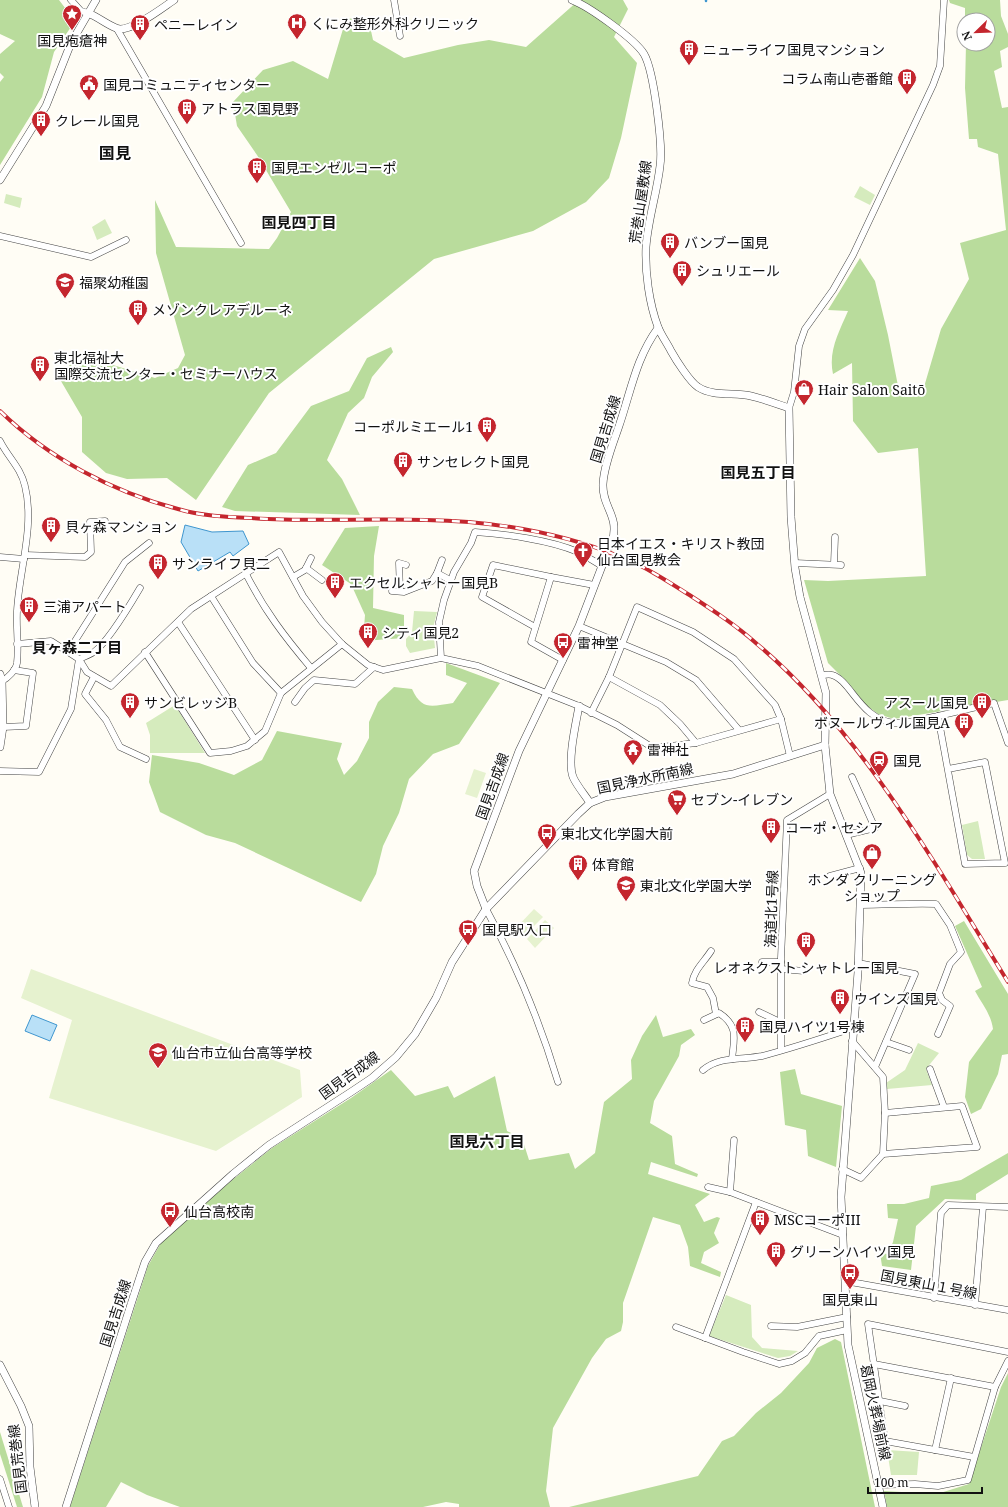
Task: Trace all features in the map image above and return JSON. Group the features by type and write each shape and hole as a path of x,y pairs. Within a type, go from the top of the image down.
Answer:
{"street":[{"path":"71,0 81,11 88,13 117,29 241,243"},
{"path":"0,180 46,106 72,43 96,0"},
{"path":"117,29 134,25 174,0"},
{"path":"394,0 400,36"},
{"name":"荒巻山屋敷線","path":"572,0 598,14 635,44 643,52 648,62 659,135 660,166 649,223 646,248 647,274 658,328 673,355 697,387 710,392 751,396 789,408"},
{"path":"830,876 860,868 830,794 826,745 826,693 800,597 794,564 790,517 789,408 794,392 799,346 805,329 833,290 853,254 933,85 940,66 944,0"},
{"path":"0,236 91,257 126,240"},
{"name":"国見吉成線","path":"612,542 615,530 613,518 603,495 606,466 638,362 648,342 658,328"},
{"path":"0,441 4,450 20,470 26,487 28,524 17,610 17,664 7,679 1,677 3,727 0,747"},
{"path":"0,557 85,557 91,552 90,522 105,521"},
{"path":"441,658 439,622 450,580 471,543 475,532 525,539 561,547 578,552 602,566"},
{"path":"794,564 837,564 835,538"},
{"path":"68,652 125,562 149,543"},
{"path":"17,644 50,641 80,659 87,672 111,686 191,609 279,552 292,577 314,611 342,644 368,665 383,670 441,658 478,666 579,706 617,725 653,748 696,743 781,719"},
{"name":"国見吉成線","path":"66,1507 145,1262 156,1243 233,1174 270,1145 372,1078 396,1057 415,1034 436,998 452,962 486,909 476,886 474,871 519,751 579,626 608,553"},
{"path":"292,577 305,570 311,558"},
{"path":"392,591 404,592 432,581 442,560"},
{"path":"392,563 406,564"},
{"path":"399,563 400,591"},
{"path":"535,627 482,597 493,565 594,585"},
{"path":"306,568 322,580"},
{"path":"437,573 450,580"},
{"path":"246,574 263,607 281,633 311,668"},
{"path":"551,577 531,642 563,660"},
{"path":"80,659 94,652 105,640 115,627 139,588"},
{"path":"211,596 232,632 253,663 281,693"},
{"path":"591,713 609,677 637,607 693,632 734,659 775,705 781,719 790,756"},
{"path":"178,622 254,740"},
{"path":"579,626 666,662 696,680 739,730"},
{"path":"146,652 210,752 231,751 247,746 265,731 281,693 342,644"},
{"path":"0,771 39,772 71,708 80,659"},
{"path":"295,702 305,688 314,680 355,684 374,667"},
{"path":"3,727 26,726 33,673 14,670"},
{"path":"822,675 832,675 842,682 866,710 877,718 895,723 938,716 994,703 1008,743"},
{"path":"94,677 85,694 106,720 120,747 146,759"},
{"path":"609,677 660,706 680,724 696,743"},
{"path":"579,706 573,740 572,771 574,778 590,804"},
{"path":"938,716 965,864 1005,863 985,762 948,769"},
{"path":"1001,723 1008,723"},
{"name":"国見浄水所南線","path":"486,909 578,814 590,804 606,797 733,774 826,745"},
{"path":"846,835 875,828 852,777"},
{"name":"海道北1号線","path":"781,1050 781,962 787,820 830,794"},
{"name":"葛岡火葬場前線","path":"860,868 858,963 841,1197 844,1235 848,1345 883,1507"},
{"path":"860,905 896,906 914,903 936,904 950,925 961,952 950,964 939,992 942,1000 950,1006 938,1034"},
{"path":"486,909 512,959 551,1058 558,1082"},
{"path":"711,951 704,964 694,973 692,983 707,987 713,998 716,1014"},
{"path":"762,962 781,962"},
{"path":"858,963 916,974 875,1067"},
{"path":"781,969 804,971"},
{"path":"759,1012 780,1022"},
{"path":"704,1020 719,1014 724,1017 735,1032 732,1059"},
{"path":"704,1070 719,1061 760,1056 853,1028"},
{"path":"842,1169 861,1178 883,1154 885,1113 883,1077 852,1041"},
{"path":"886,1042 909,1050"},
{"path":"930,1069 944,1107"},
{"path":"883,1154 977,1147 962,1106 885,1113"},
{"path":"730,1192 734,1140"},
{"path":"708,1186 730,1192 844,1235"},
{"path":"705,1338 756,1202"},
{"path":"934,1298 941,1212 948,1206 1008,1207"},
{"path":"975,1305 983,1206"},
{"name":"国見東山１号線","path":"845,1281 1008,1310"},
{"path":"771,1326 797,1327 847,1316"},
{"path":"974,1457 885,1441 868,1324 1008,1352"},
{"path":"676,1327 779,1364 792,1361 805,1353 819,1336 847,1330"},
{"path":"878,1485 915,1484 938,1486 968,1480 995,1386 1008,1361"},
{"path":"874,1364 995,1386"},
{"name":"国見荒巻線","path":"0,1365 21,1406 28,1426 30,1467 35,1507"},
{"path":"935,1450 951,1378"},
{"path":"880,1401 905,1406"},
{"path":"0,1479 9,1507"}],"green space":[{"path":"0,0 59,0 75,21 54,52 42,97 0,165 0,82 4,77 0,73 0,54 15,41 0,34"},
{"path":"579,0 623,0 628,9 614,37 637,63 621,138 609,178 586,202 533,231 434,259 269,393 196,500 167,478 127,479 106,473 82,452 82,417 58,376 70,365 92,355 113,365 155,378 178,368 185,355 156,253 155,200 176,247 269,249 277,238 291,212 257,155 237,126 233,102 263,70 293,61 328,79 346,19 368,17 373,40 404,58 458,45 489,40 526,47"},
{"path":"949,0 1000,0 1001,16 1008,34 1008,47 1000,51 1002,67 994,71 1002,108 1008,107 1008,700 894,719 878,714 866,705 849,684 828,663 804,580 828,581 926,576 918,448 878,453 853,421 852,363 833,374 832,366 835,342 848,311 828,310 860,258 875,281 899,391 924,387 941,329 969,279 960,243 1006,230 998,154 978,147 977,139 969,139 965,88 966,52 996,52 996,12 965,12 965,8 950,3"},
{"path":"860,186 875,195 870,205 854,197"},
{"path":"6,194 22,198 20,208 4,203"},
{"path":"105,219 112,233 97,240 92,227"},
{"path":"391,347 393,352 372,377 364,398 348,413 327,460 342,479 360,515 235,511 222,507 248,465 276,453 311,406 349,391 367,358"},
{"path":"379,526 374,556 373,608 404,615 404,638 363,641 365,615 351,584 322,565 345,528"},
{"path":"414,611 437,612 433,628 435,648 410,653 406,646 406,639 412,632"},
{"path":"446,663 500,683 459,744 433,754 409,779 399,813 383,846 376,874 361,902 235,843 206,835 160,812 149,782 152,755 199,763 234,775 262,760 277,731 342,743 337,759 344,775 357,761 369,738 369,722 378,702 394,687 412,689 420,701 424,704 433,706 453,703 467,683 446,675"},
{"path":"175,705 205,753 150,753 150,735 146,723"},
{"path":"474,769 486,773 477,798 465,794"},
{"path":"978,821 985,859 972,859 967,855 962,825"},
{"path":"534,909 543,917 524,936 516,928"},
{"path":"545,920 554,928 535,948 527,939"},
{"path":"964,921 1008,994 1008,1054 1002,1055 998,1074 981,1109 971,1114 965,1097 969,1062 993,1029 988,1014 975,991 982,987 955,926"},
{"path":"31,969 300,1070 302,1097 216,1151 49,1098 72,1020 21,998"},
{"path":"656,1015 663,1037 691,1029 695,1035 681,1045 679,1056 654,1101 650,1123 672,1136 675,1164 698,1174 697,1177 651,1162 648,1174 710,1194 695,1205 704,1222 717,1217 720,1218 714,1233 719,1243 704,1252 701,1263 721,1272 720,1277 690,1266 688,1247 680,1225 653,1217 623,1303 623,1322 621,1331 606,1339 592,1358 553,1428 546,1491 550,1507 459,1507 459,1504 446,1502 423,1507 180,1507 147,1495 121,1482 106,1507 70,1507 148,1266 162,1241 231,1181 272,1148 351,1098 391,1070 415,1096 448,1086 454,1098 495,1076 507,1131 522,1138 529,1160 569,1153 575,1169 595,1153 604,1102 632,1079 631,1060 642,1036"},
{"path":"918,1043 939,1053 926,1069 932,1085 887,1089 886,1083 905,1070"},
{"path":"795,1069 801,1094 842,1106 836,1167 808,1156 806,1130 785,1125 780,1072"},
{"path":"1008,1153 1008,1174 976,1194 976,1200 945,1199 916,1226 911,1270 882,1266 880,1253 888,1254 893,1242 898,1219 888,1218 887,1204 904,1204 929,1198 931,1186 961,1180"},
{"path":"726,1295 751,1305 752,1337 762,1348 798,1351 790,1356 778,1358 709,1336"},
{"path":"835,1339 841,1342 875,1507 569,1507 698,1476 722,1441 734,1436 756,1413 781,1393 809,1363 817,1348"},
{"path":"1008,1373 1008,1507 887,1507 884,1491 937,1494 969,1484 1001,1387"},
{"path":"0,1432 23,1507 17,1507 0,1454"},
{"path":"887,1450 919,1452 917,1475 891,1475"}],"water":[{"path":"185,525 212,532 243,531 249,544 233,556 230,552 198,571 181,542"},
{"path":"32,1015 57,1025 50,1041 25,1031"}],"tunnel":[{"path":"607,553 612,542"}],"railway":[{"path":"0,411 39,444 83,471 130,493 154,502 187,511 215,516 274,519 426,520 500,526 549,535 598,548 639,565 657,575 717,613 749,637 795,679 830,717 895,802 925,847 1008,982"}],"place":[{"name":"国見疱瘡神","path":"72,31"},
{"name":"くにみ整形外科クリニック","path":"297,40"},
{"name":"ペニーレイン","path":"140,41"},
{"name":"ニューライフ国見マンション","path":"689,66"},
{"name":"コラム南山壱番館","path":"907,95"},
{"name":"国見コミュニティセンター","path":"89,101"},
{"name":"アトラス国見野","path":"187,125"},
{"name":"クレール国見","path":"41,137"},
{"name":"国見エンゼルコーポ","path":"257,184"},
{"name":"バンブー国見","path":"670,259"},
{"name":"シュリエール","path":"682,287"},
{"name":"福聚幼稚園","path":"65,299"},
{"name":"メゾンクレアデルーネ","path":"138,326"},
{"name":"東北福祉大 国際交流センター・セミナーハウス","path":"40,382"},
{"name":"Hair Salon Saitō","path":"804,406"},
{"name":"コーポルミエール1","path":"487,443"},
{"name":"サンセレクト国見","path":"403,478"},
{"name":"貝ヶ森マンション","path":"51,543"},
{"name":"日本イエス・キリスト教団 仙台国見教会","path":"583,568"},
{"name":"サンライフ貝二","path":"158,580"},
{"name":"エクセルシャトー国見B","path":"335,599"},
{"name":"三浦アパート","path":"29,623"},
{"name":"シティ国見2","path":"368,649"},
{"name":"雷神堂","path":"563,659"},
{"name":"サンビレッジB","path":"130,719"},
{"name":"アスール国見","path":"982,719"},
{"name":"ボヌールヴィル国見A","path":"964,739"},
{"name":"雷神社","path":"633,766"},
{"name":"国見","path":"879,777"},
{"name":"セブン-イレブン","path":"677,816"},
{"name":"コーポ・セシア","path":"771,844"},
{"name":"東北文化学園大前","path":"547,850"},
{"name":"ホンダ クリーニング ショップ","path":"872,870"},
{"name":"体育館","path":"578,881"},
{"name":"東北文化学園大学","path":"626,902"},
{"name":"国見駅入口","path":"468,946"},
{"name":"レオネクスト シャトレー国見","path":"806,958"},
{"name":"ウインズ国見","path":"840,1015"},
{"name":"国見ハイツ1号棟","path":"745,1043"},
{"name":"仙台市立仙台高等学校","path":"158,1069"},
{"name":"仙台高校南","path":"170,1228"},
{"name":"MSCコーポIII","path":"760,1236"},
{"name":"グリーンハイツ国見","path":"776,1268"},
{"name":"国見東山","path":"850,1290"}],"district":[{"name":"国見","path":"115,153"},
{"name":"国見四丁目","path":"299,222"},
{"name":"国見五丁目","path":"758,472"},
{"name":"貝ヶ森二丁目","path":"77,647"},
{"name":"国見六丁目","path":"487,1141"}]}
